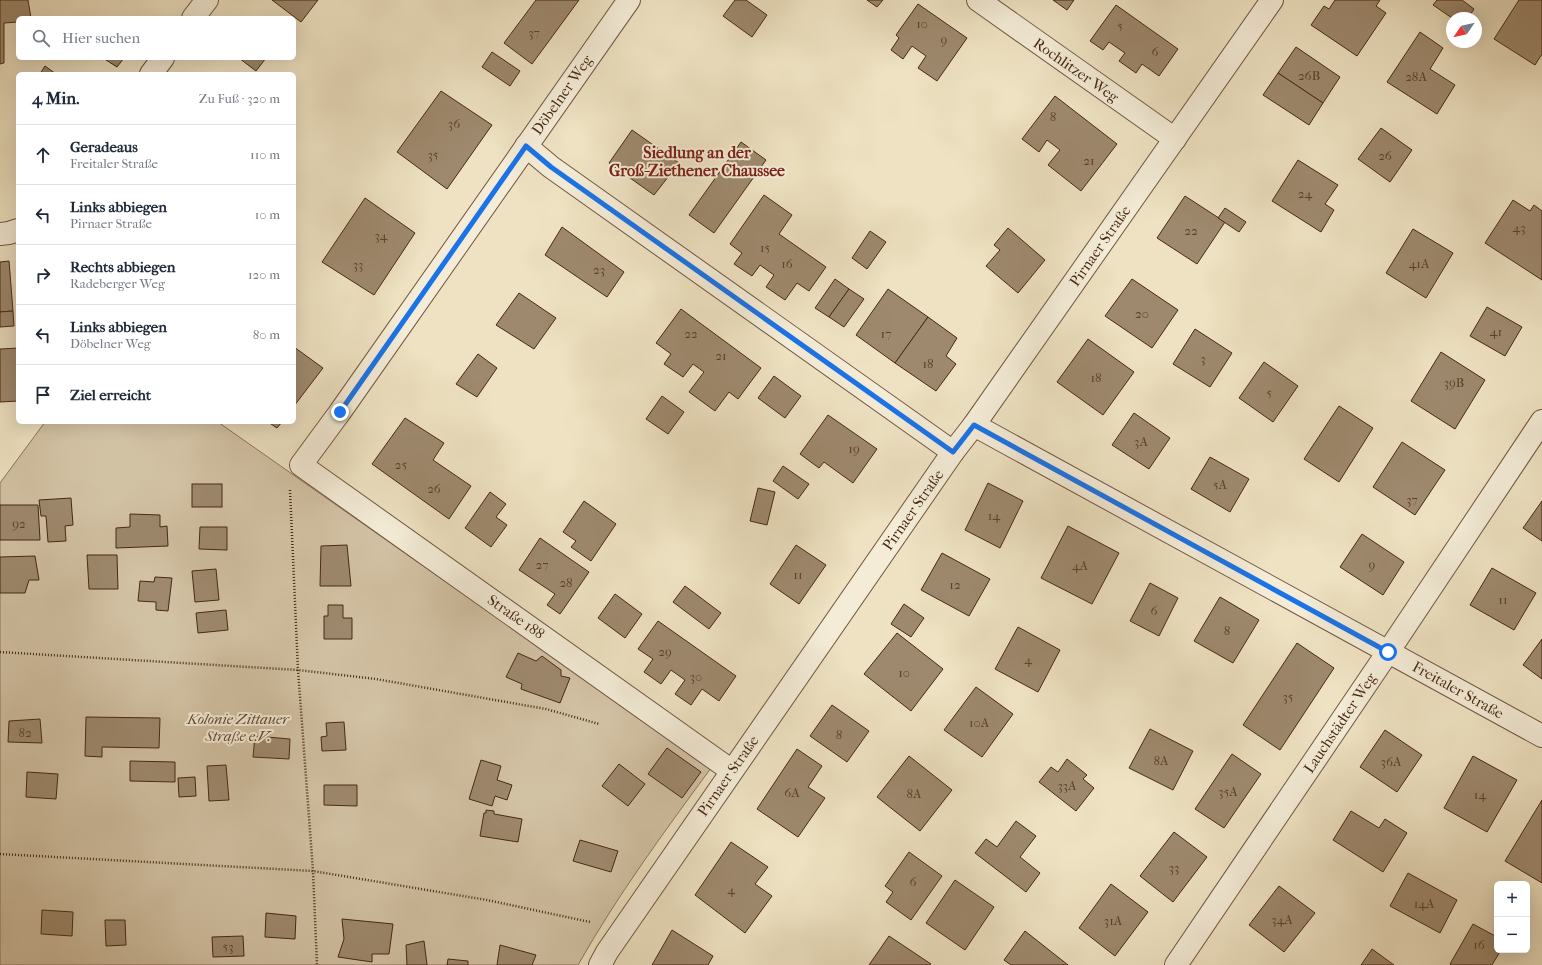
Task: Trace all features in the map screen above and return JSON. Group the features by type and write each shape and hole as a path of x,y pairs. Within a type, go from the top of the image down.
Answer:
{"street":[{"path":"194,16 206,0"},
{"name":"Döbelner Weg","path":"301,465 340,412 629,0"},
{"name":"Rochlitzer Weg","path":"978,0 1175,139"},
{"name":"Pirnaer Straße","path":"600,965 607,952 953,452 974,425 1272,0"},
{"path":"152,72 162,60"},
{"path":"526,146 551,167 953,452"},
{"path":"0,234 16,231"},
{"name":"Lauchstädter Weg","path":"1176,965 1542,421"},
{"name":"Freitaler Straße","path":"974,425 1542,736"},
{"name":"Straße 188","path":"301,465 732,771"}],"path":[{"path":"301,465 290,487 298,670 313,871 317,965"},
{"path":"0,652 298,670 376,680 546,709 599,724"},
{"path":"0,854 313,871 487,900 590,922"}],"green space":[{"name":"Kolonie Zittauer Straße e.V.","path":"44,424 221,424 711,768 625,889 578,965 0,965 0,483"}],"building":[{"path":"0,0 28,0 31,16 16,16 16,22 4,23 4,63 0,64"},
{"path":"272,0 318,0 301,22 296,18 296,16 293,16"},
{"path":"536,0 579,0 532,64 504,43"},
{"path":"735,0 746,0 767,15 752,37 723,16"},
{"path":"867,0 883,0 877,7"},
{"path":"1053,0 1074,0 1067,10"},
{"path":"1335,0 1380,0 1376,6 1386,13 1357,56 1311,25 1324,6 1329,9"},
{"path":"1437,0 1462,0 1474,9 1472,12 1446,12 1446,14 1433,5"},
{"path":"1519,0 1542,0 1542,54 1535,65 1494,39"},
{"path":"918,4 967,38 937,81 918,68 926,56 912,46 903,59 891,50 899,38 896,35"},
{"path":"1116,5 1178,49 1159,76 1142,64 1136,73 1119,61 1125,53 1109,42 1103,50 1090,41"},
{"path":"1420,32 1443,48 1430,69 1455,85 1437,114 1387,82"},
{"path":"1296,47 1340,77 1323,103 1278,73"},
{"path":"492,52 520,71 510,86 482,67"},
{"path":"106,60 122,60 117,67"},
{"path":"242,60 264,60 256,71"},
{"path":"45,66 53,72 41,72"},
{"path":"1278,73 1323,103 1309,125 1263,95"},
{"path":"441,91 492,125 447,189 397,152"},
{"path":"1055,96 1117,144 1081,191 1048,165 1060,150 1047,140 1039,152 1022,139"},
{"path":"1381,128 1412,150 1390,182 1358,159"},
{"path":"632,130 679,163 654,195 609,163"},
{"path":"741,142 766,160 714,233 689,215"},
{"path":"1298,160 1338,185 1325,204 1334,210 1321,232 1272,201"},
{"path":"764,195 792,215 779,234 826,267 809,291 797,283 785,300 766,287 774,275 760,265 752,276 734,264 742,253 730,244"},
{"path":"1185,196 1225,222 1197,264 1157,238"},
{"path":"365,198 415,233 374,295 322,262"},
{"path":"1513,200 1530,211 1534,205 1542,211 1542,280 1485,243"},
{"path":"1225,208 1246,222 1239,232 1218,218"},
{"path":"562,227 624,272 607,297 545,255"},
{"path":"1008,228 1045,260 1018,293 986,266 1000,250 994,245"},
{"path":"1413,229 1453,253 1426,298 1386,273"},
{"path":"870,231 886,242 867,269 852,258"},
{"path":"9,261 13,311 0,312 0,262"},
{"path":"835,279 849,289 829,317 815,308"},
{"path":"1132,279 1178,310 1152,348 1105,316"},
{"path":"849,289 864,299 844,327 829,317"},
{"path":"888,289 928,317 895,363 856,335"},
{"path":"519,293 556,318 534,349 496,325"},
{"path":"1487,307 1522,327 1505,356 1470,336"},
{"path":"681,309 761,368 738,399 729,392 715,411 689,392 704,372 693,364 683,377 664,364 671,354 656,343"},
{"path":"13,311 14,326 0,327 0,312"},
{"path":"928,317 957,338 946,356 956,364 936,391 895,363"},
{"path":"1195,329 1232,353 1210,387 1173,364"},
{"path":"1088,339 1134,372 1103,415 1057,382"},
{"path":"16,348 16,401 0,402 0,349"},
{"path":"296,348 323,368 296,403"},
{"path":"1441,352 1485,380 1455,429 1411,401"},
{"path":"478,354 497,368 477,397 456,384"},
{"path":"1264,362 1298,386 1273,422 1239,398"},
{"path":"774,376 801,396 785,418 758,398"},
{"path":"662,396 684,412 668,434 646,419"},
{"path":"1339,406 1373,428 1339,482 1304,459"},
{"path":"1134,413 1170,438 1149,469 1112,445"},
{"path":"828,415 877,449 853,483 824,462 819,468 800,454"},
{"path":"405,418 444,443 433,460 471,486 449,519 372,464"},
{"path":"271,424 280,424 277,428"},
{"path":"1402,442 1445,470 1415,515 1373,487"},
{"path":"1210,457 1249,479 1230,512 1191,489"},
{"path":"783,466 809,484 798,499 773,481"},
{"path":"988,483 1023,501 1000,548 965,530"},
{"path":"192,484 222,484 222,507 192,507"},
{"path":"758,488 775,492 767,525 750,521"},
{"path":"490,492 506,504 496,517 507,525 491,547 465,528"},
{"path":"71,498 73,525 65,526 66,541 48,542 46,516 41,516 39,500"},
{"path":"584,501 616,524 591,561 571,547 576,541 563,532"},
{"path":"1542,501 1542,541 1523,528"},
{"path":"0,505 38,505 40,540 0,540"},
{"path":"130,514 160,515 160,527 167,526 168,546 116,548 116,528 130,527"},
{"path":"1068,526 1119,553 1092,604 1041,578"},
{"path":"200,527 227,527 227,550 199,549"},
{"path":"1362,534 1404,562 1383,595 1340,567"},
{"path":"540,538 589,572 560,614 547,605 555,594 519,570"},
{"path":"347,545 351,586 320,586 321,546"},
{"path":"796,545 826,565 799,604 770,584"},
{"path":"942,553 990,579 969,616 921,590"},
{"path":"87,555 117,555 118,589 89,589"},
{"path":"35,556 39,580 29,580 25,593 0,593 0,557"},
{"path":"1492,568 1536,593 1514,630 1470,605"},
{"path":"216,569 219,600 195,602 192,571"},
{"path":"155,577 172,578 168,611 156,610 156,602 138,601 140,581 154,582"},
{"path":"1150,583 1178,598 1159,636 1130,621"},
{"path":"685,586 721,613 709,629 673,602"},
{"path":"615,594 642,614 625,638 598,618"},
{"path":"1220,597 1259,620 1233,663 1194,641"},
{"path":"904,604 924,618 911,637 891,624"},
{"path":"328,605 343,605 343,618 352,618 352,639 324,639 324,616 328,616"},
{"path":"226,610 228,630 198,633 196,613"},
{"path":"658,621 736,676 719,701 702,689 691,705 675,694 685,680 671,670 661,684 644,672 653,659 638,649"},
{"path":"1018,627 1060,650 1038,692 995,669"},
{"path":"897,633 943,669 911,711 864,674"},
{"path":"1542,639 1542,679 1523,665"},
{"path":"1297,643 1334,668 1280,750 1243,725"},
{"path":"518,653 536,661 542,656 561,670 561,676 570,678 560,703 521,689 522,684 506,677"},
{"path":"976,687 1013,714 982,757 944,730"},
{"path":"832,705 869,731 847,762 810,736"},
{"path":"86,717 160,718 159,748 102,747 102,757 85,756"},
{"path":"40,719 42,743 8,742 9,721"},
{"path":"344,722 346,750 322,751 321,737 327,736 326,723"},
{"path":"1150,729 1193,751 1173,790 1129,768"},
{"path":"1385,730 1422,755 1397,792 1360,767"},
{"path":"255,736 290,739 289,759 253,757"},
{"path":"667,748 701,772 682,798 648,774"},
{"path":"797,749 822,766 808,787 825,798 798,837 757,809"},
{"path":"1232,754 1261,774 1224,828 1195,809"},
{"path":"909,756 952,790 920,831 877,797"},
{"path":"1473,756 1517,780 1487,832 1444,808"},
{"path":"1067,759 1087,775 1083,779 1094,788 1076,811 1039,782 1051,767 1058,772"},
{"path":"481,760 501,766 497,780 512,785 507,800 495,796 492,806 469,799"},
{"path":"130,761 175,762 175,782 130,781"},
{"path":"619,764 645,784 628,806 602,786"},
{"path":"226,765 229,800 209,801 207,766"},
{"path":"27,772 58,774 56,799 26,797"},
{"path":"195,777 196,796 179,797 178,778"},
{"path":"324,785 357,785 357,806 324,805"},
{"path":"1542,800 1542,883 1505,861"},
{"path":"486,810 494,811 494,814 522,819 518,842 480,836 484,813 486,813"},
{"path":"1351,811 1379,828 1385,819 1407,833 1383,872 1333,840"},
{"path":"1016,821 1036,836 1020,857 1040,873 1026,892 975,853 986,839 997,847"},
{"path":"1174,832 1207,857 1173,902 1140,876"},
{"path":"580,840 618,851 611,872 573,861"},
{"path":"731,842 768,867 755,884 772,896 745,933 695,895"},
{"path":"909,852 942,876 911,920 886,902 893,892 885,886"},
{"path":"1408,873 1457,900 1440,933 1390,906"},
{"path":"955,880 994,907 965,950 926,923"},
{"path":"1111,884 1148,912 1115,956 1079,928"},
{"path":"1279,886 1315,913 1284,952 1249,925"},
{"path":"42,910 73,912 72,936 41,934"},
{"path":"266,913 296,916 295,939 265,937"},
{"path":"342,919 393,924 389,954 372,954 372,962 338,957 344,939"},
{"path":"105,920 125,920 126,945 106,946"},
{"path":"1473,924 1494,935 1494,953 1499,953 1492,965 1450,964"},
{"path":"672,930 713,956 708,965 652,965"},
{"path":"1025,931 1068,965 1011,965 1004,960"},
{"path":"243,936 244,956 213,957 212,937"},
{"path":"889,936 931,964 869,965"},
{"path":"424,941 427,965 407,965 406,945"},
{"path":"500,945 536,955 532,965 497,965"},
{"path":"1372,949 1394,965 1361,965"},
{"path":"448,959 468,961 468,965 447,965"}],"district":[{"name":"Siedlung an der Groß-Ziethener Chaussee","path":"697,161"}],"route":[{"path":"340,412 526,146 551,167 953,452 974,425 1388,652"}]}
